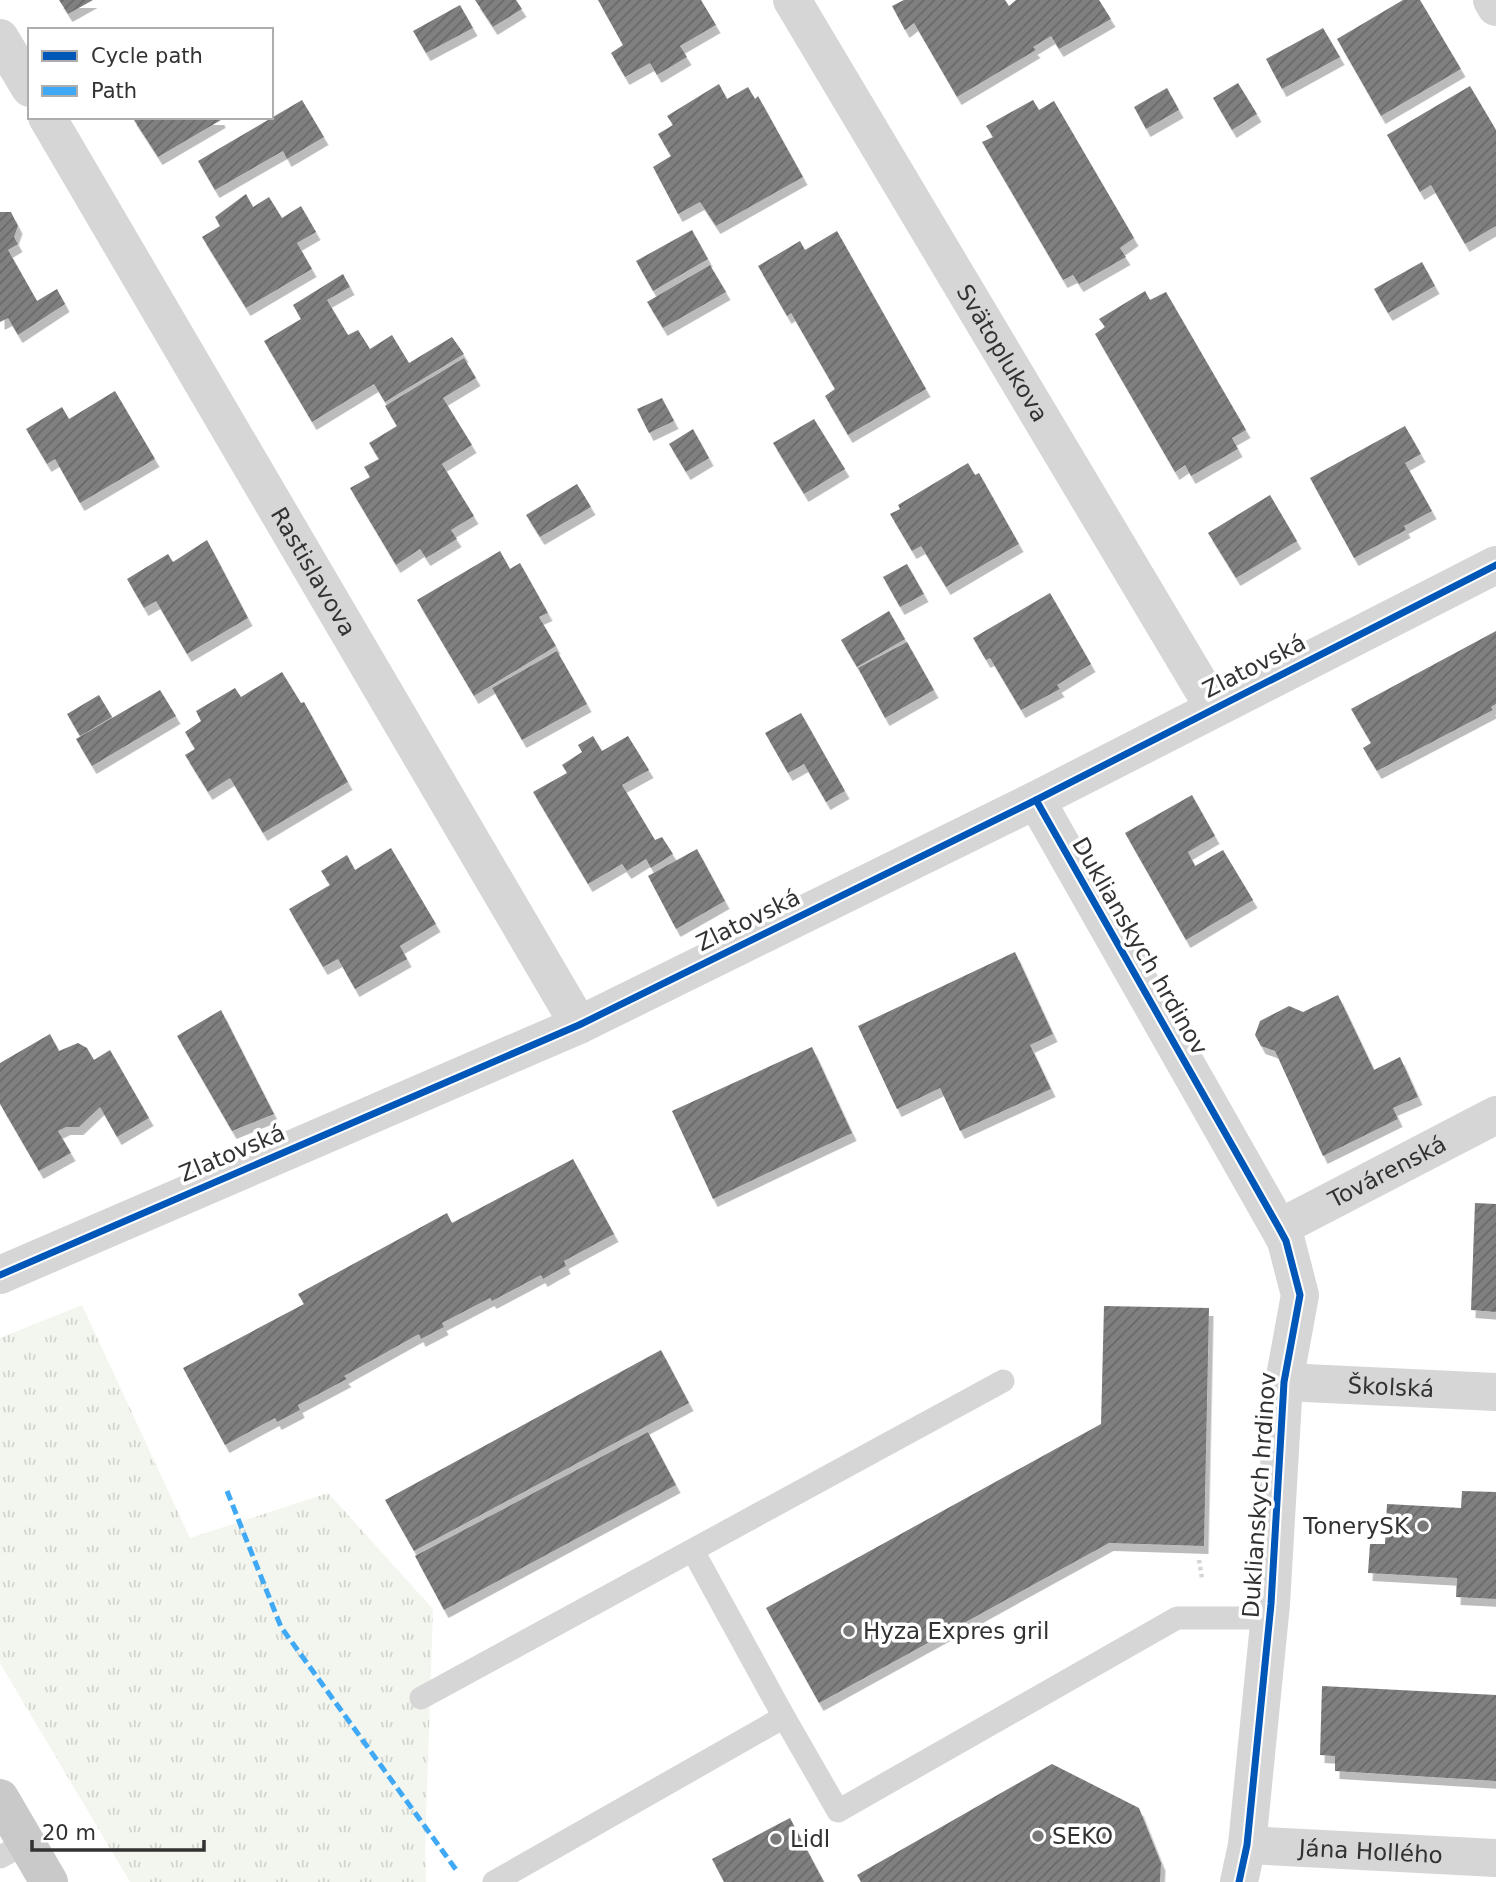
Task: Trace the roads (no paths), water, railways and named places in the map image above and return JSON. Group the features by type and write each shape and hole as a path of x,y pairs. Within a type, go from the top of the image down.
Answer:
{"main road":[{"path":"0,1798 13,1850 49,1882"}],"street":[{"name":"Svätoplukova","path":"792,0 1214,708"},
{"path":"1492,0 1496,7"},
{"path":"0,38 28,85"},
{"name":"Rastislavova","path":"48,119 579,1025"},
{"name":"Zlatovská","path":"0,1275 579,1025 1035,800 1496,565"},
{"name":"Duklianskych hrdinov","path":"1035,800 1286,1241 1300,1295 1283,1382 1270,1618 1247,1846 1238,1882"},
{"name":"Továrenská","path":"1279,1228 1496,1115"},
{"name":"Školská","path":"1283,1382 1496,1392"},
{"name":"Jána Hollého","path":"1247,1846 1496,1858"}],"lane":[{"path":"421,1699 1003,1381"},
{"path":"693,1551 838,1811 1177,1618 1270,1618"},
{"path":"494,1882 513,1875 784,1717"}],"place":[{"name":"TonerySK","path":"1423,1526"},
{"name":"Hyza Expres gril","path":"849,1631"},
{"name":"SEKO","path":"1038,1836"},
{"name":"Lidl","path":"776,1839"}]}
